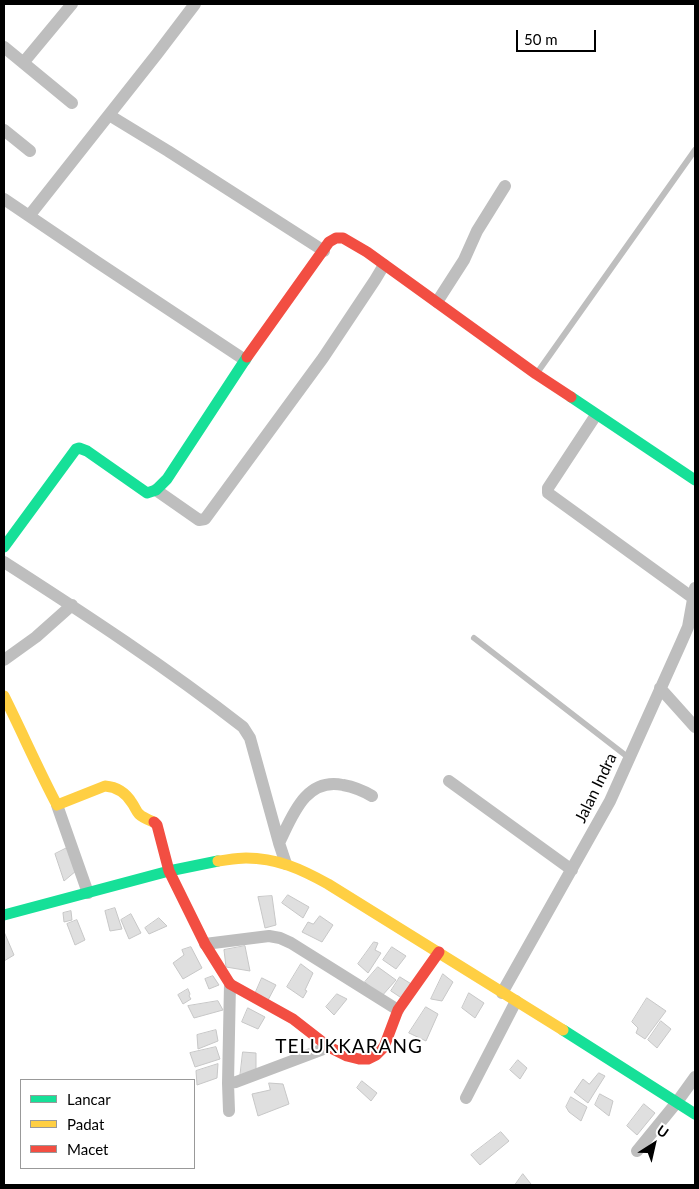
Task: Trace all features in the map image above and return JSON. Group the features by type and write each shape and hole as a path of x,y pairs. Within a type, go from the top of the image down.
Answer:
{"street":[{"path":"23,63 72,4"},
{"path":"29,216 195,4"},
{"path":"4,47 72,103"},
{"path":"109,115 324,251"},
{"path":"4,130 30,151"},
{"path":"437,302 464,260 477,232 505,186"},
{"path":"4,199 245,360"},
{"path":"4,546 76,449 79,448 87,451 140,489 148,493 156,490 167,479 245,360 329,242 336,238 344,238 367,252 536,374 695,480"},
{"path":"156,490 199,520 205,519 323,358 384,266"},
{"path":"596,415 548,488 548,493 694,593"},
{"path":"4,562 72,605 149,658 243,727 250,738 286,864"},
{"name":"Jalan Indra","path":"502,993 610,801 688,626 694,593"},
{"path":"4,660 36,637 72,605"},
{"path":"660,688 695,727"},
{"path":"4,696 57,805 88,892"},
{"path":"449,781 572,870"},
{"path":"279,843 300,804 308,794 320,786 334,783 359,788 372,796"},
{"path":"57,805 105,786 121,791 131,800 143,818 153,821 157,825 169,871 205,944 230,984 294,1019 329,1047 347,1056 368,1059 376,1055 384,1047 398,1010 439,952"},
{"path":"4,915 169,871 207,863 236,858 262,859 286,864 305,871 328,884 695,1114"},
{"path":"205,944 269,936 280,938 398,1010"},
{"path":"229,1111 230,984"},
{"path":"466,1098 516,1001"},
{"path":"228,1084 329,1047"},
{"path":"637,1152 695,1077"}],"lane":[{"path":"536,374 695,150"},
{"path":"474,638 629,758"}],"building":[{"path":"67,848 76,871 64,881 55,854"},
{"path":"288,895 309,907 303,918 282,903"},
{"path":"272,896 276,925 265,928 258,897"},
{"path":"115,908 122,929 110,931 105,911"},
{"path":"71,911 72,920 64,922 63,913"},
{"path":"131,914 141,933 129,939 121,920"},
{"path":"320,916 333,925 322,942 302,932 308,922 313,924"},
{"path":"159,918 167,926 149,934 145,928"},
{"path":"77,920 85,940 75,945 67,924"},
{"path":"4,935 14,955 4,961"},
{"path":"374,942 378,943 375,950 381,953 368,973 358,964"},
{"path":"245,946 250,971 226,967 224,950"},
{"path":"191,947 202,968 183,979 173,963 184,955 182,950"},
{"path":"392,947 406,956 396,969 383,960"},
{"path":"301,964 313,973 303,998 287,987"},
{"path":"378,967 396,980 381,997 365,982"},
{"path":"443,974 453,982 442,1001 431,999"},
{"path":"213,976 219,985 209,989 205,979"},
{"path":"400,977 413,985 403,999 391,991"},
{"path":"262,978 276,985 268,1000 255,994"},
{"path":"188,989 191,999 183,1004 178,995"},
{"path":"469,993 484,1003 475,1018 462,1008"},
{"path":"337,994 347,999 334,1015 326,1007"},
{"path":"647,998 666,1011 645,1039 636,1033 638,1028 632,1022"},
{"path":"218,1001 223,1010 194,1018 188,1006"},
{"path":"426,1007 438,1014 426,1041 409,1033"},
{"path":"248,1008 265,1017 258,1029 242,1022"},
{"path":"661,1021 671,1029 657,1048 648,1040"},
{"path":"216,1030 218,1041 198,1049 197,1035"},
{"path":"216,1047 220,1059 195,1067 190,1053"},
{"path":"243,1052 256,1053 256,1075 240,1078"},
{"path":"518,1060 527,1068 520,1079 510,1070"},
{"path":"218,1064 217,1078 197,1085 196,1071"},
{"path":"599,1073 605,1076 588,1103 574,1092 583,1079 589,1084"},
{"path":"362,1081 377,1093 371,1101 357,1088"},
{"path":"269,1083 283,1084 289,1104 258,1116 252,1094 270,1090"},
{"path":"600,1094 613,1101 609,1116 595,1105"},
{"path":"571,1097 587,1107 581,1121 569,1112 566,1107"},
{"path":"644,1104 655,1113 637,1135 627,1126"},
{"path":"501,1132 509,1141 480,1165 471,1155"},
{"path":"523,1174 531,1184 515,1185"}],"traffic: fast":[{"path":"4,547 76,449 79,448 87,451 147,493 156,490 167,479 247,357"},
{"path":"571,397 695,480"},
{"path":"4,915 169,871 218,861"},
{"path":"563,1030 695,1114"}],"traffic: slow":[{"path":"4,696 57,805 105,786 124,793 139,814 154,822"},
{"path":"218,861 246,858 268,860 288,865 308,874 328,884 563,1030"}],"traffic: jam":[{"path":"247,357 329,242 336,238 343,238 367,252 536,374 571,397"},
{"path":"154,822 157,825 169,871 205,944 230,984 293,1019 329,1047 347,1056 368,1059 376,1055 384,1047 398,1010 439,952"}],"district":[{"name":"TELUKKARANG","path":"349,1047"}]}
